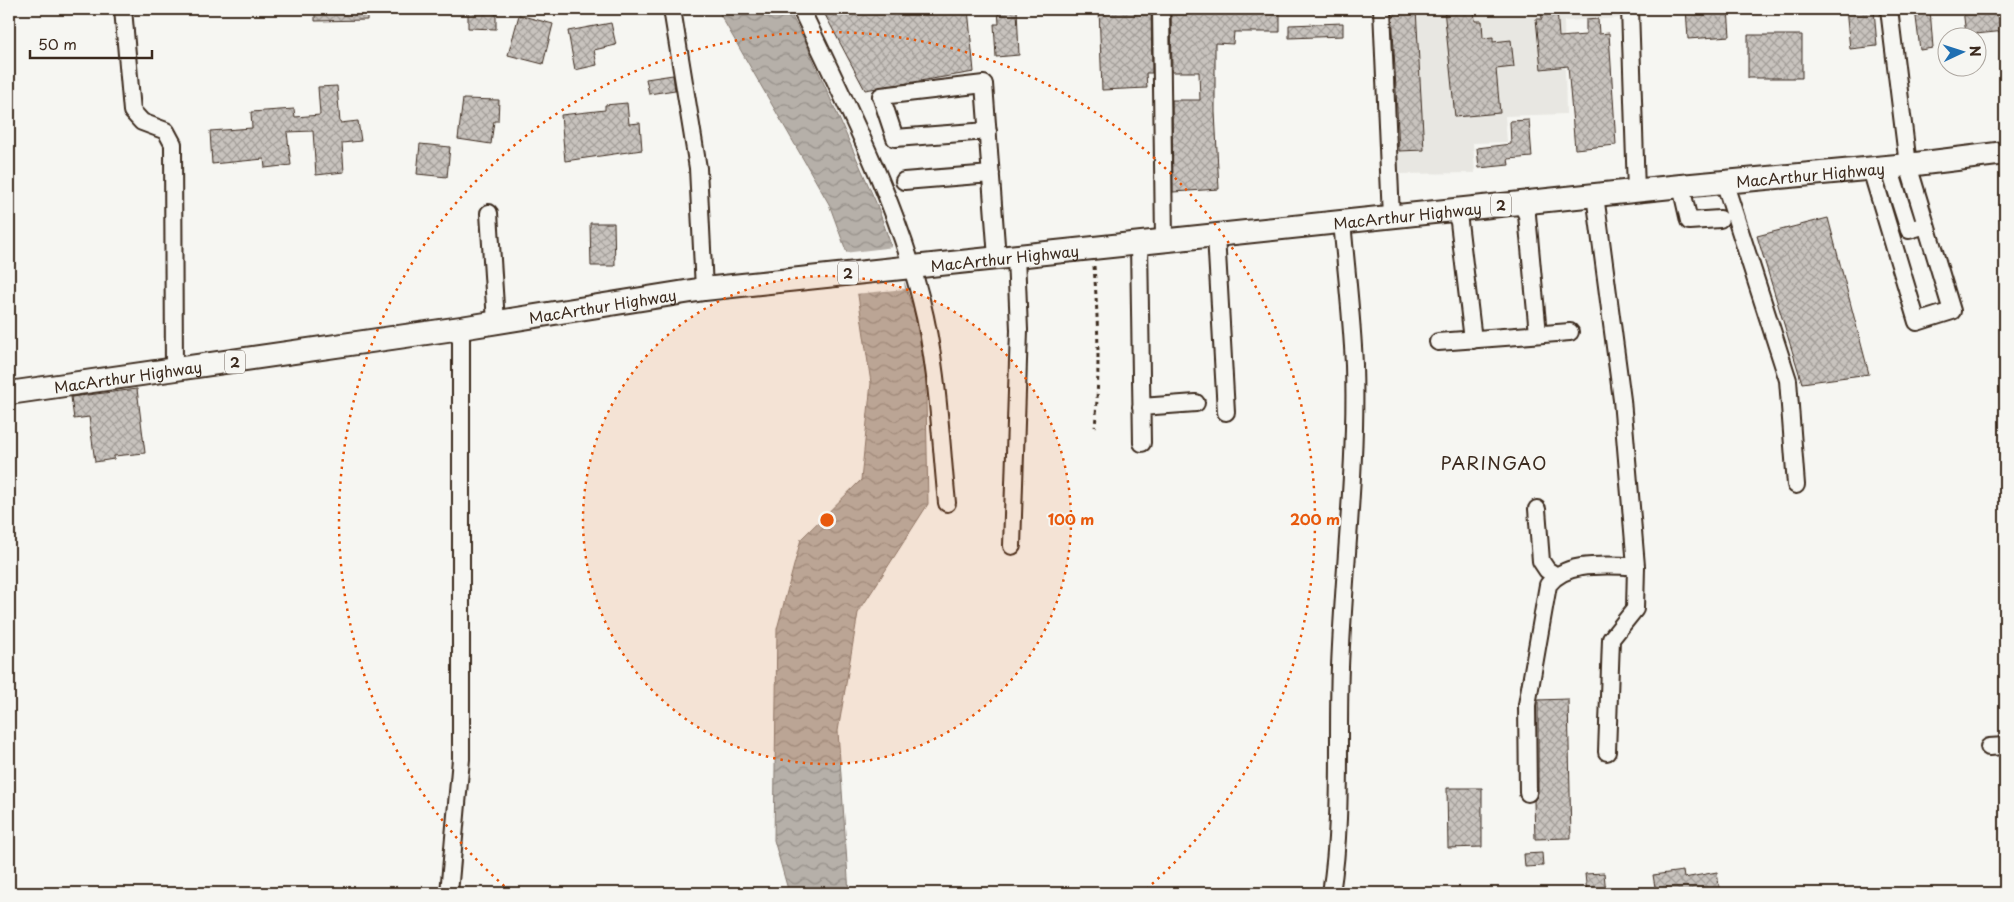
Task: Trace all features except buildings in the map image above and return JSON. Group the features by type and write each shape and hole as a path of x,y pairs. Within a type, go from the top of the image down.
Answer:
{"highway":[{"name":"MacArthur Highway","path":"9,393 174,371 704,289 1636,190 1890,167 2005,152"}],"street":[{"path":"124,9 132,111 142,122 166,131 172,144 174,371"},
{"path":"672,9 698,168 704,289"},
{"path":"801,9 895,219 907,267 931,346 947,503"},
{"path":"1161,9 1164,240"},
{"path":"1382,9 1391,216"},
{"path":"1630,9 1636,190"},
{"path":"1889,9 1890,167 1917,322 1952,311 1926,225 1908,230 1890,167"},
{"path":"988,131 895,138 881,96 984,84 988,131 991,174 1020,330 1012,546"},
{"path":"904,181 991,174"},
{"path":"1724,182 1788,380 1796,484"},
{"path":"1681,186 1689,221 1720,218"},
{"path":"1595,195 1622,400 1636,566 1635,609 1611,639 1607,752"},
{"path":"1521,203 1527,215 1538,334"},
{"path":"1454,210 1459,222 1474,340"},
{"path":"490,213 496,322"},
{"path":"1331,893 1337,822 1337,731 1342,606 1354,408 1354,365 1342,222"},
{"path":"1216,235 1226,412"},
{"path":"1139,243 1142,443"},
{"path":"449,893 461,759 461,328"},
{"path":"1438,342 1570,332"},
{"path":"1141,407 1196,403"},
{"path":"1537,509 1541,560 1547,570 1555,576"},
{"path":"1528,793 1527,705 1548,585 1561,572 1584,567 1636,566"}],"path":[{"path":"1093,248 1099,329 1098,391 1095,427"}],"shaded area":[{"path":"1387,9 1622,9 1622,18 1564,21 1566,114 1505,116 1507,142 1473,143 1475,173 1396,174"}],"water":[{"path":"717,9 788,9 806,43 877,205 925,343 928,504 858,613 838,731 849,893 789,893 774,840 777,629 801,539 861,480 871,383 855,275 829,204"}],"pier":[{"path":"894,247 903,274 905,289 855,294 853,275 844,253"}],"district":[{"name":"PARINGAO","path":"1494,462"}]}
